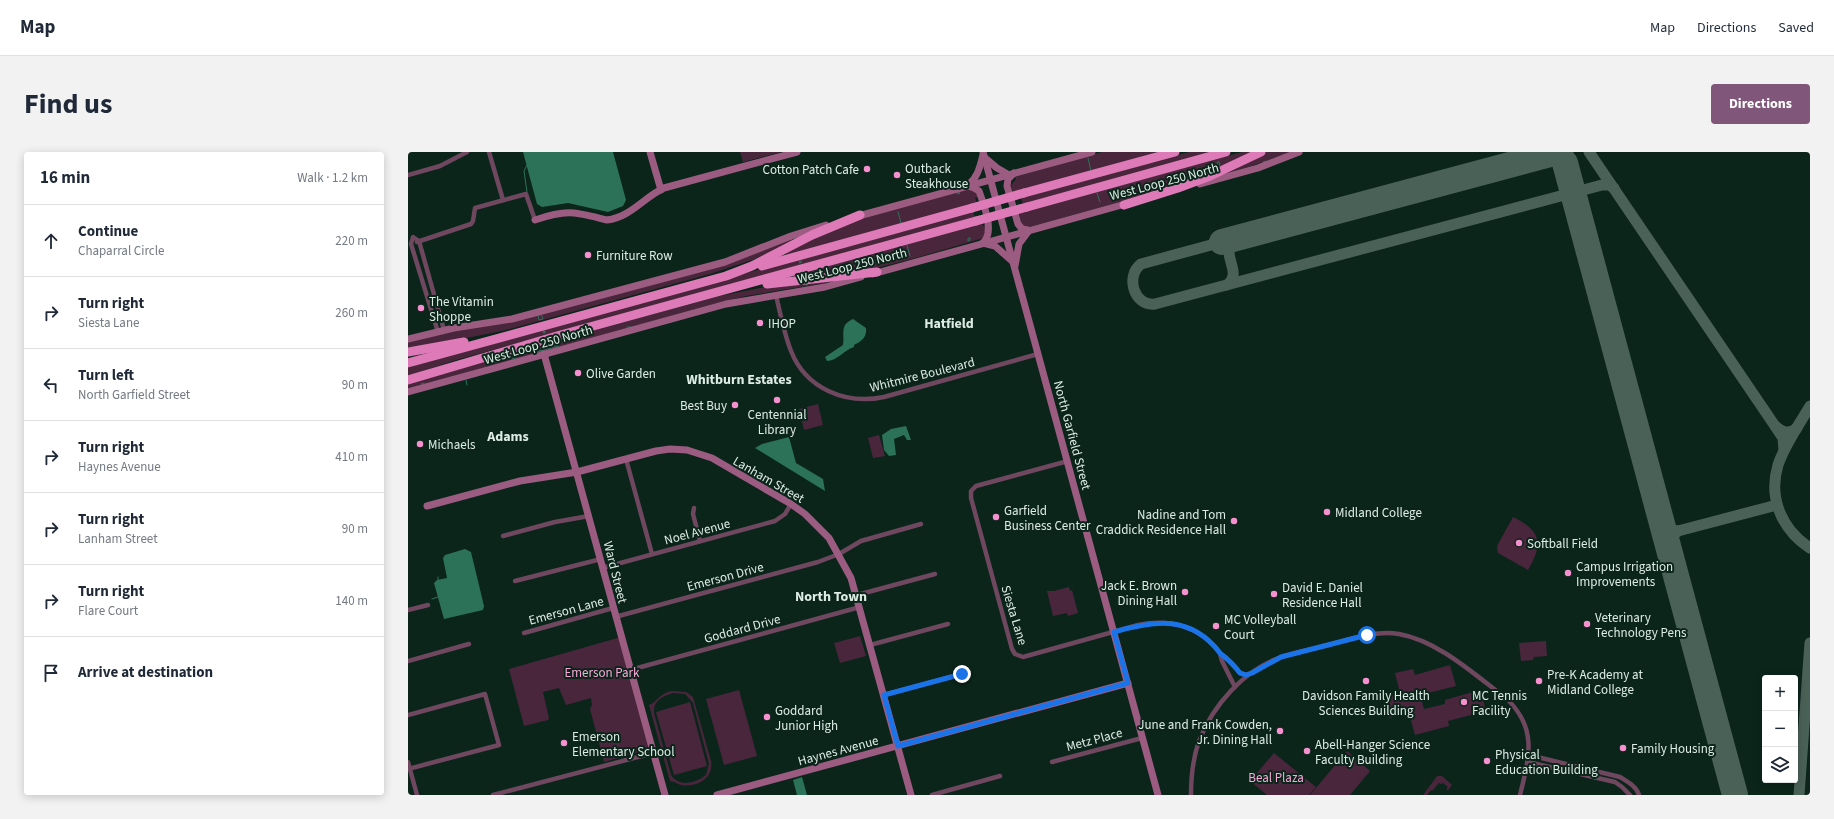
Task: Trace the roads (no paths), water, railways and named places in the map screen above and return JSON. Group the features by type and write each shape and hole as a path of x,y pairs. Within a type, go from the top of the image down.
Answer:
{"highway":[{"path":"408,363 1175,152"},
{"path":"408,380 708,295 1226,152"},
{"path":"1124,204 1178,188 1210,176 1261,152"},
{"path":"732,274 762,262 825,229 860,215"},
{"path":"708,295 779,282 877,272"},
{"path":"408,352 526,331"}],"main road":[{"path":"650,152 661,190"},
{"path":"535,220 561,212 570,212 607,220 612,219 635,209 661,190 797,152"},
{"path":"408,339 441,331 512,320 725,262 791,236 860,215 1092,152"},
{"name":"West Loop 250 North","path":"408,392 726,304 825,287 1258,168 1299,152"},
{"path":"966,186 975,179 984,154 997,168 1012,174"},
{"name":"North Garfield Street","path":"984,154 1157,795"},
{"path":"1012,174 1008,179 1007,186 1018,224 1024,230 1029,230"},
{"path":"966,186 979,191 990,230 987,239 982,243"},
{"path":"1014,265 1021,238 1029,230"},
{"path":"982,243 995,246 1002,251 1014,265"},
{"name":"Ward Street","path":"544,354 664,795"},
{"name":"Lanham Street","path":"427,506 526,479 577,472 665,450 694,452 712,458 791,504 809,517 822,530 839,554 851,578 857,595 911,795"},
{"name":"Haynes Avenue","path":"717,795 1128,683"}],"street":[{"path":"408,174 440,166 467,152"},
{"path":"489,152 503,200"},
{"path":"419,241 471,224 474,221 475,208 526,194 535,220"},
{"path":"413,237 419,241 441,331 409,244 413,237"},
{"name":"Whitmire Boulevard","path":"776,295 788,342 798,365 805,374 820,386 830,392 846,398 865,400 884,397 1038,354"},
{"path":"626,459 652,554"},
{"name":"Siesta Lane","path":"1068,461 976,486 971,493 970,497 1012,649 1016,654 1023,656 1148,623 1167,623 1188,628 1205,638 1220,654 1227,658 1240,673 1246,675 1252,673"},
{"name":"Noel Avenue","path":"602,568 775,520 785,514 791,504"},
{"path":"694,508 693,514 700,541"},
{"path":"503,536 555,522 589,516"},
{"name":"Emerson Drive","path":"615,618 812,564 839,554 861,541 921,524"},
{"path":"515,582 601,559"},
{"path":"857,595 935,574"},
{"path":"408,610 428,604"},
{"name":"Goddard Drive","path":"630,670 860,607"},
{"name":"Emerson Lane","path":"524,633 613,608"},
{"path":"870,645 948,624"},
{"path":"1191,795 1192,771 1199,742 1215,712 1229,692 1252,673 1281,657 1370,634 1400,634 1424,641 1508,699 1521,716 1528,736 1529,755 1520,795"},
{"path":"408,661 469,644"},
{"name":"Siesta Lane","path":"1220,654 1235,687"},
{"path":"884,695 962,674"},
{"path":"408,715 486,694 499,745 409,769"},
{"name":"Metz Place","path":"1052,762 1142,738"},
{"path":"493,795 653,752"},
{"path":"1529,755 1620,778 1629,782 1637,790 1639,795"},
{"path":"408,762 417,795"},
{"path":"1528,762 1614,782 1630,795"},
{"path":"932,795 1000,776"}],"waterway":[{"path":"1088,158 1091,171"},
{"path":"1219,162 1220,165 1217,163 1219,162"},
{"path":"527,165 524,171 527,192"},
{"path":"957,192 959,192 960,193 958,194 957,192"},
{"path":"1097,193 1100,202"},
{"path":"898,212 901,223"},
{"path":"794,237 795,240 793,241 791,239 794,237"},
{"path":"970,238 970,240 968,241 968,239 970,238"},
{"path":"907,245 910,256"},
{"path":"800,261 801,261 802,262 800,263 800,261"},
{"path":"808,282 808,284 806,285 805,283 808,282"},
{"path":"541,314 543,319 539,320 538,315 541,314"},
{"path":"543,331 545,331 545,333 544,333 543,331"},
{"path":"550,344 559,346 537,352 547,348 546,345 550,344"},
{"path":"512,359 516,358"},
{"path":"466,380 467,385"},
{"path":"432,599 438,597"}],"place":[{"name":"Cotton Patch Cafe","path":"867,169"},
{"name":"Outback Steakhouse","path":"897,175"},
{"name":"Furniture Row","path":"588,255"},
{"name":"The Vitamin Shoppe","path":"421,308"},
{"name":"IHOP","path":"760,323"},
{"name":"Olive Garden","path":"578,373"},
{"name":"Centennial Library","path":"777,400"},
{"name":"Best Buy","path":"735,405"},
{"name":"Michaels","path":"420,444"},
{"name":"Midland College","path":"1327,512"},
{"name":"Garfield Business Center","path":"996,517"},
{"name":"Nadine and Tom Craddick Residence Hall","path":"1234,521"},
{"name":"Softball Field","path":"1519,543"},
{"name":"Campus Irrigation Improvements","path":"1568,573"},
{"name":"Jack E. Brown Dining Hall","path":"1185,592"},
{"name":"David E. Daniel Residence Hall","path":"1274,594"},
{"name":"Veterinary Technology Pens","path":"1587,624"},
{"name":"MC Volleyball Court","path":"1216,626"},
{"name":"Davidson Family Health Sciences Building","path":"1366,681"},
{"name":"Pre-K Academy at Midland College","path":"1539,681"},
{"name":"MC Tennis Facility","path":"1464,702"},
{"name":"Goddard Junior High","path":"767,717"},
{"name":"June and Frank Cowden, Jr. Dining Hall","path":"1280,731"},
{"name":"Emerson Elementary School","path":"564,743"},
{"name":"Family Housing","path":"1623,748"},
{"name":"Abell-Hanger Science Faculty Building","path":"1307,751"},
{"name":"Physical Education Building","path":"1487,761"}],"district":[{"name":"Hatfield","path":"949,323"},
{"name":"Whitburn Estates","path":"739,379"},
{"name":"Adams","path":"508,436"},
{"name":"North Town","path":"831,596"}],"park label":[{"name":"Emerson Park","path":"602,672"},
{"name":"Beal Plaza","path":"1276,777"}]}
